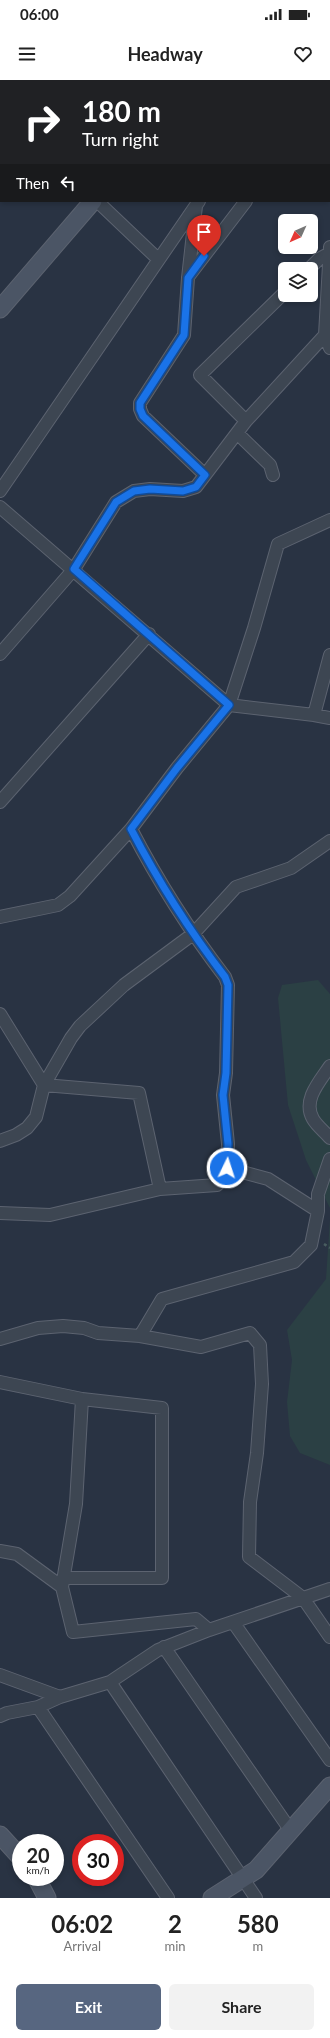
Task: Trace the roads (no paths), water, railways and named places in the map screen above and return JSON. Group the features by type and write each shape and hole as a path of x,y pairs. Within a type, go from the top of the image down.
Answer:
{"street":[{"path":"0,309 92,202"},
{"path":"98,202 158,259"},
{"path":"188,278 245,202"},
{"path":"0,491 197,203"},
{"path":"197,203 188,278 184,335 140,403 140,409 143,416 205,475"},
{"path":"330,247 325,335 330,348"},
{"path":"317,262 330,254"},
{"path":"246,421 200,376 278,299"},
{"path":"0,654 74,569 116,502 134,491 150,489 183,491 196,487 246,421 325,335"},
{"path":"237,433 270,465 273,475"},
{"path":"0,507 74,569 229,705 330,718"},
{"path":"0,918 58,905 70,896 131,829 177,768 229,705 254,628 278,544 330,520"},
{"path":"0,802 149,634"},
{"path":"314,715 330,655"},
{"path":"0,1213 50,1215 160,1189 217,1185 221,1181 227,1168 228,1144 223,1095 226,1073 228,985 225,977 193,934 150,866 131,829"},
{"path":"0,1141 16,1135 32,1123 36,1117 44,1085 71,1038 80,1026 124,985 193,934 236,887 292,868 330,841"},
{"path":"0,1014 44,1085"},
{"path":"330,1066 312,1094 308,1105 313,1119 330,1138"},
{"path":"44,1085 139,1093 160,1189"},
{"path":"140,1336 162,1299 294,1262 311,1245 318,1211 318,1194 330,1159"},
{"path":"227,1168 268,1179 318,1211"},
{"path":"0,1339 38,1328 63,1326 84,1328 98,1333 140,1336 201,1348 250,1334 260,1345 262,1384 257,1453 250,1502 249,1557 302,1598 330,1637"},
{"path":"0,1382 82,1399 162,1408 162,1578 62,1583 17,1554 0,1551"},
{"path":"82,1399 76,1504 62,1583 74,1632 196,1619 210,1630"},
{"path":"0,1716 7,1713 38,1707 60,1697 110,1682 164,1648 210,1630 330,1589"},
{"path":"233,1622 330,1760"},
{"path":"164,1648 291,1831"},
{"path":"0,1675 60,1697"},
{"path":"110,1682 256,1898"},
{"path":"38,1707 168,1898"},
{"path":"212,1898 256,1870 330,1786"},
{"path":"0,1834 12,1848"},
{"path":"41,1886 48,1898"}]}
